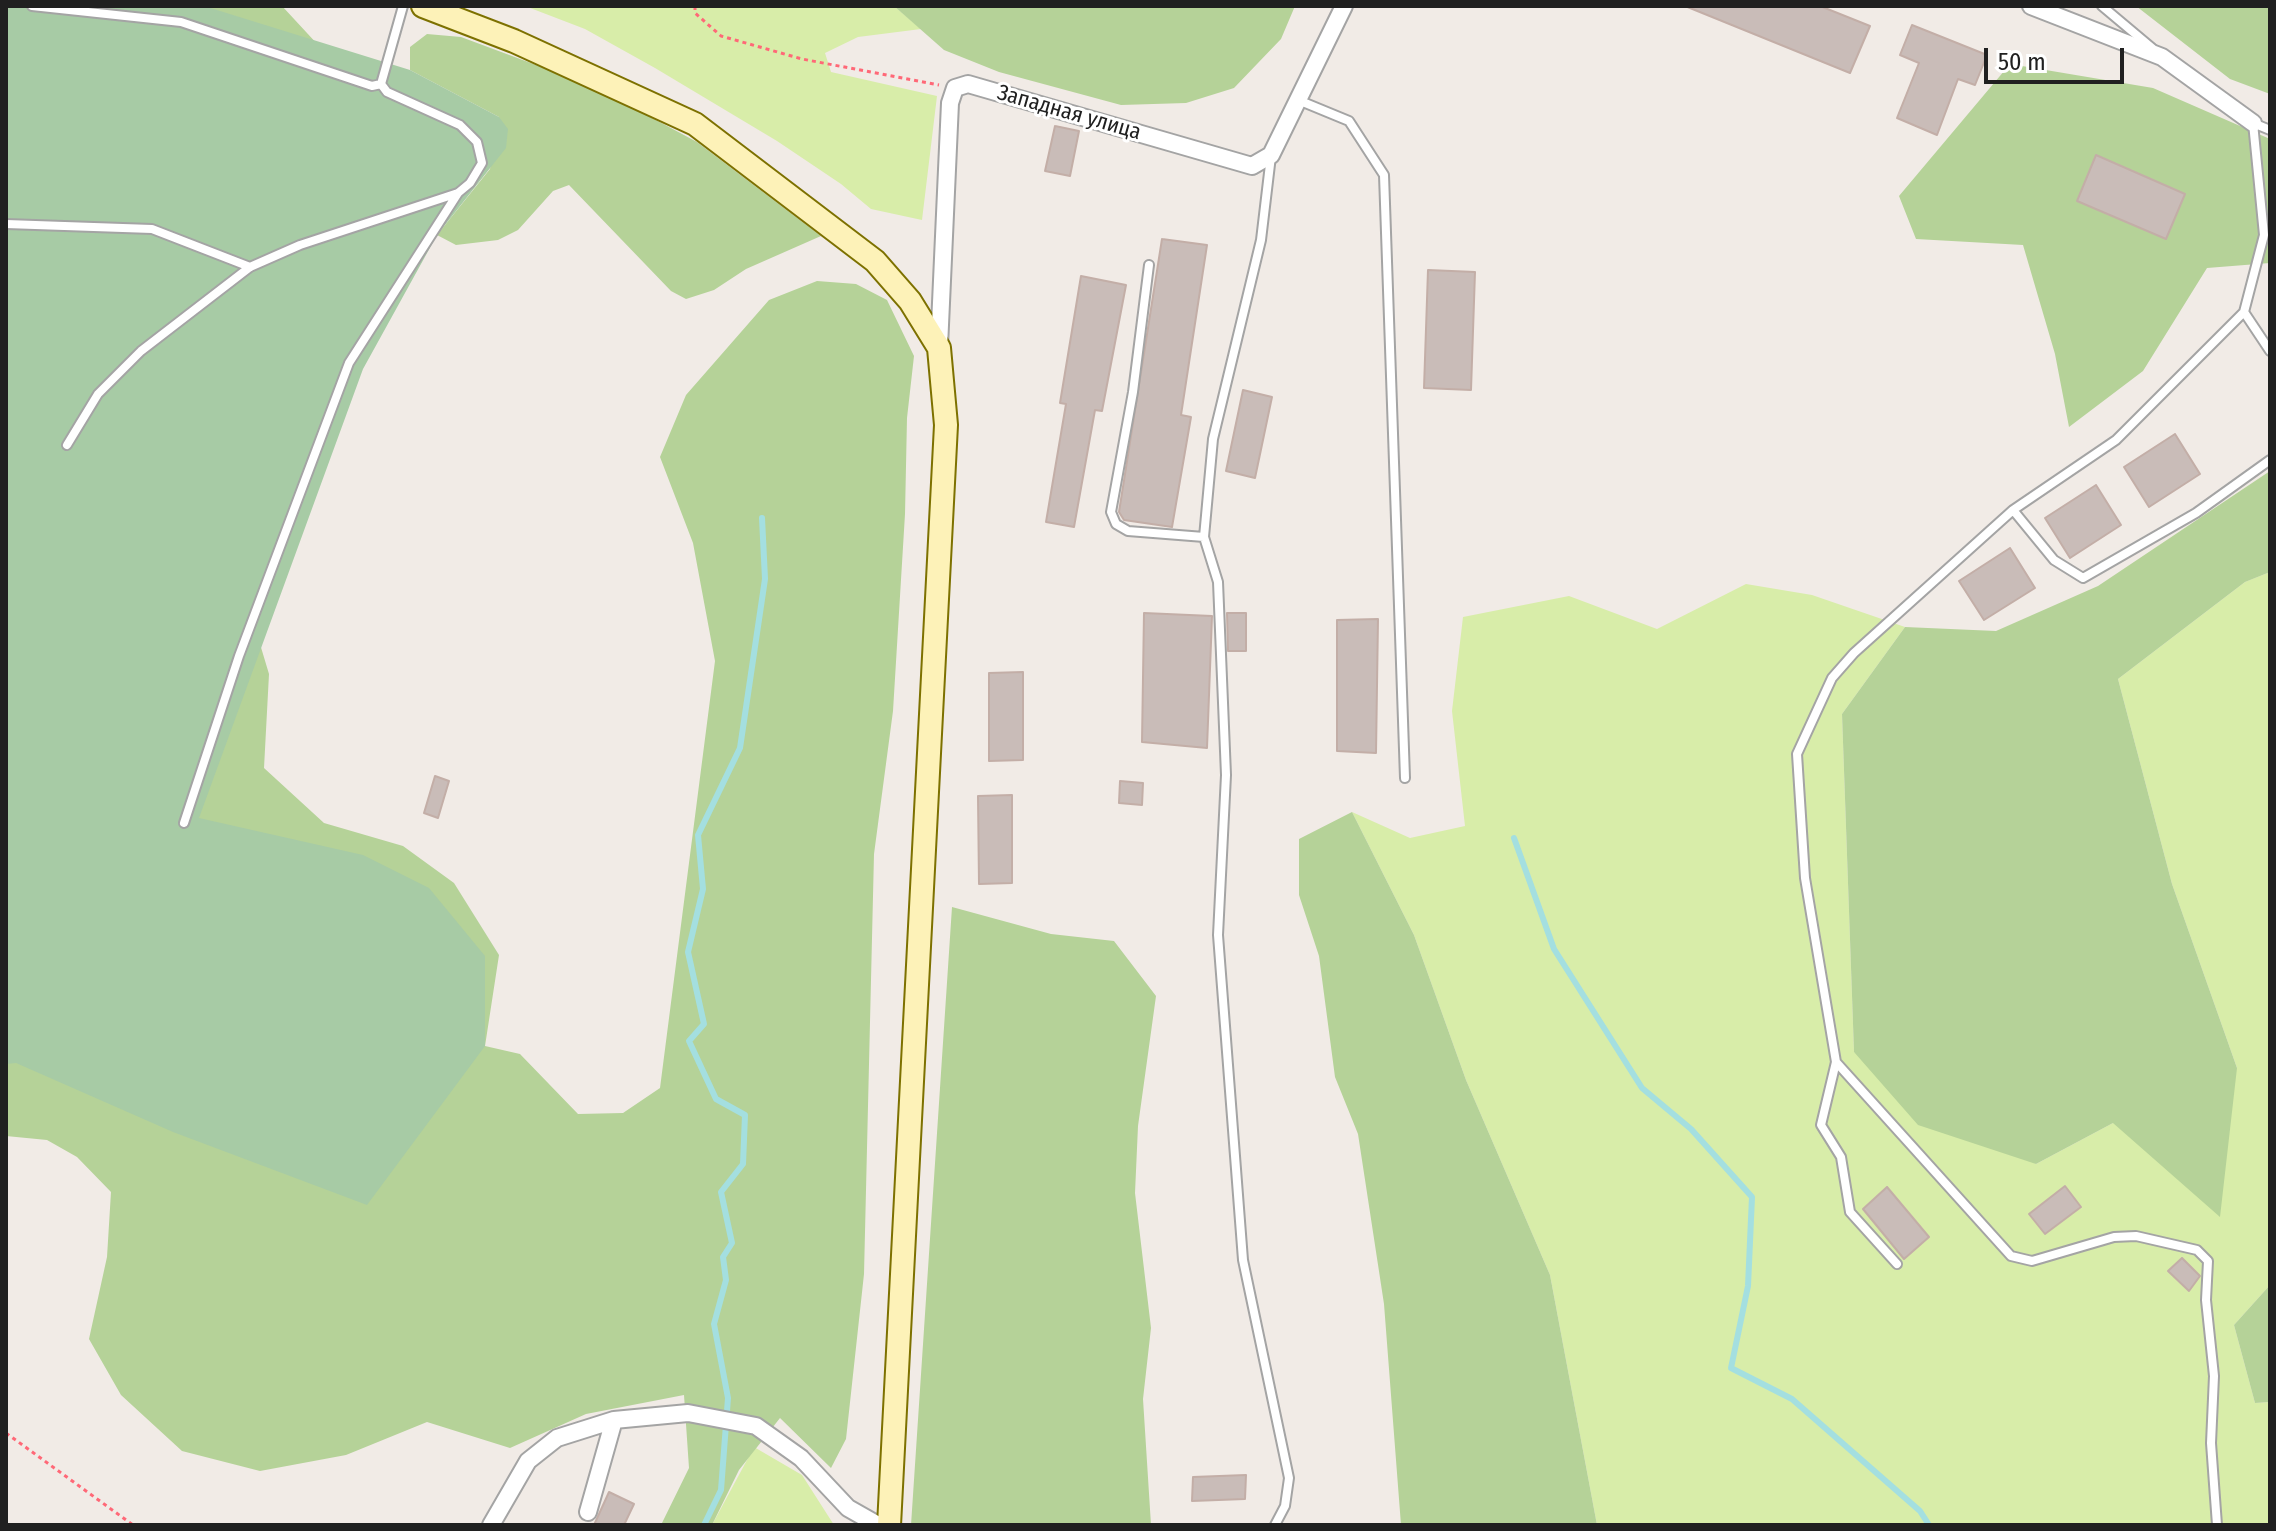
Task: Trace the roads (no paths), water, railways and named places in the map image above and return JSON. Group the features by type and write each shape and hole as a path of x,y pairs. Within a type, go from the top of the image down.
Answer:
{"street":[{"path":"423,6 514,41 695,124 875,261 910,301 939,348 946,425 889,1525"},
{"path":"1271,155 1344,6"},
{"path":"2031,6 2162,57 2253,123"},
{"name":"Западная улица","path":"939,348 950,103 955,88 968,84 1252,166 1271,155"},
{"path":"491,1525 528,1461 557,1438 614,1420 688,1413 756,1426 801,1458 848,1508 878,1525"},
{"path":"588,1512 614,1420"}],"lane":[{"path":"32,6 181,22 372,86 381,84"},
{"path":"381,84 403,6"},
{"path":"2102,6 2162,57"},
{"path":"184,823 239,656 349,363 458,193 470,183 482,163 477,142 460,125 387,92 381,84"},
{"path":"1298,100 1349,121 1384,175 1405,778"},
{"path":"1897,1264 1850,1212 1841,1157 1821,1125 1836,1062 1805,878 1797,754 1832,678 1839,670 2013,510 2116,440 2244,312 2264,235 2253,123 2270,130"},
{"path":"1271,155 1261,240 1213,439 1204,537 1218,582 1226,775 1218,935 1243,1260 1289,1478 1285,1506 1275,1525"},
{"path":"67,445 98,394 141,351 250,267 300,245 458,193"},
{"path":"6,224 152,229 250,267"},
{"path":"1149,265 1133,392 1111,512 1116,524 1128,531 1204,537"},
{"path":"2244,312 2270,351"},
{"path":"2013,510 2054,560 2083,578 2196,513 2270,460"},
{"path":"1836,1062 2011,1256 2032,1261 2114,1237 2136,1236 2197,1250 2208,1261 2206,1300 2214,1376 2211,1443 2217,1525"}],"waterway":[{"path":"704,1525 721,1490 728,1398 714,1324 726,1280 723,1257 732,1243 721,1192 743,1164 745,1115 716,1099 689,1041 704,1024 688,952 703,889 698,835 740,748 765,579 762,518"},
{"path":"1514,838 1554,949 1642,1088 1691,1129 1752,1197 1748,1286 1731,1368 1792,1399 1920,1511 1929,1525"}]}
